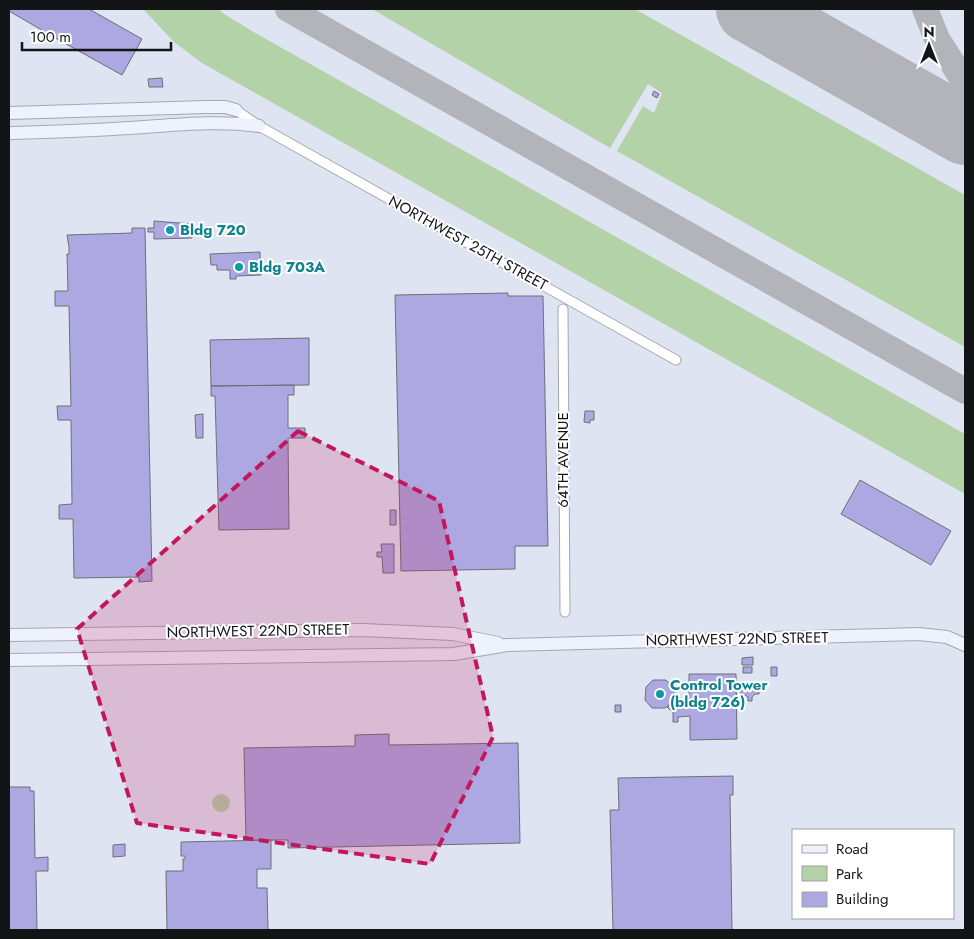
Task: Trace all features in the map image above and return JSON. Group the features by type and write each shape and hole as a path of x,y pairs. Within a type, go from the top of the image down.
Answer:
{"street":[{"name":"NORTHWEST 25TH STREET","path":"9,113 205,107 225,107 236,110 259,126 676,360"},
{"name":"NORTHWEST 25TH STREET","path":"9,133 165,125 241,123 259,126"},
{"name":"64TH AVENUE","path":"563,309 565,612"},
{"name":"NORTHWEST 22ND STREET","path":"9,635 362,630 452,634 507,644"},
{"name":"NORTHWEST 22ND STREET","path":"9,660 454,654 507,644 920,634 947,637 965,645"}],"highlighted area":[{"path":"298,431 439,501 493,737 430,864 137,823 77,629"}],"shaded area":[{"path":"9,9 965,9 965,930 9,930"}],"green space":[{"path":"143,9 218,9 252,31 965,434 965,494 202,63 174,42"},
{"path":"372,9 635,9 965,195 965,347 617,151 643,106 654,113 662,93 648,84 610,148"},
{"path":"221,794 227,797 230,803 227,809 221,812 215,809 212,803 215,797"}],"building":[{"path":"9,9 89,9 142,39 122,75 50,35 47,39 43,37 45,32 9,11"},
{"path":"162,78 163,87 149,87 148,79"},
{"path":"654,91 659,94 657,98 652,95"},
{"name":"Bldg 720","path":"154,221 192,224 192,238 154,239 154,232 148,232 148,228 154,228"},
{"path":"132,228 145,228 152,581 139,582 139,577 74,578 73,519 59,519 59,505 72,504 71,420 58,420 57,406 71,406 69,306 55,306 55,291 68,291 67,254 69,254 69,247 67,235 132,233"},
{"name":"Bldg 703A","path":"260,252 261,275 236,276 236,279 230,279 230,270 217,270 217,265 211,265 210,254"},
{"path":"508,293 508,296 543,296 548,546 515,546 515,569 401,571 395,295"},
{"path":"309,338 309,385 211,386 210,340"},
{"path":"294,385 294,395 288,395 288,428 305,428 305,438 288,438 289,529 219,530 215,396 211,396 211,386"},
{"path":"585,411 594,411 594,420 590,420 590,423 584,422"},
{"path":"203,414 203,438 196,438 195,415"},
{"path":"860,480 951,531 931,565 841,514"},
{"path":"390,510 396,510 396,525 390,525"},
{"path":"381,544 394,544 394,573 383,573 382,557 377,557 377,552 382,552"},
{"path":"753,657 753,665 742,665 742,658"},
{"path":"743,667 752,667 752,673 743,673"},
{"path":"771,667 777,667 777,676 771,676"},
{"path":"689,674 736,674 737,739 690,740 690,716 678,717 678,722 673,722 673,711 667,707 671,704 689,705"},
{"name":"Control Tower (bldg 726)","path":"653,680 666,680 674,688 674,701 665,708 652,708 645,700 646,687"},
{"path":"748,683 753,683 753,688 759,690 759,694 755,694 752,697 752,701 748,701 748,697 745,695 741,695 741,690 737,690 737,685 748,685"},
{"path":"615,705 621,705 621,712 615,712"},
{"path":"389,734 389,745 518,743 520,843 288,848 288,840 246,840 244,748 355,746 355,735"},
{"path":"733,776 733,795 730,795 732,930 613,930 610,810 619,810 618,778"},
{"path":"9,787 30,787 30,791 34,791 35,858 48,857 48,871 36,871 37,930 9,930"},
{"path":"271,840 271,869 257,869 257,888 267,888 268,930 167,930 166,871 183,871 183,859 185,859 185,856 181,856 181,842"},
{"path":"125,844 125,856 113,857 113,845"}],"taxiway":[{"path":"288,9 965,391"},
{"path":"925,9 937,39 965,83"}],"runway":[{"path":"750,9 965,131"}],"place":[{"name":"Bldg 720","path":"170,230"},
{"name":"Bldg 703A","path":"239,267"},
{"name":"Control Tower (bldg 726)","path":"660,694"}]}
